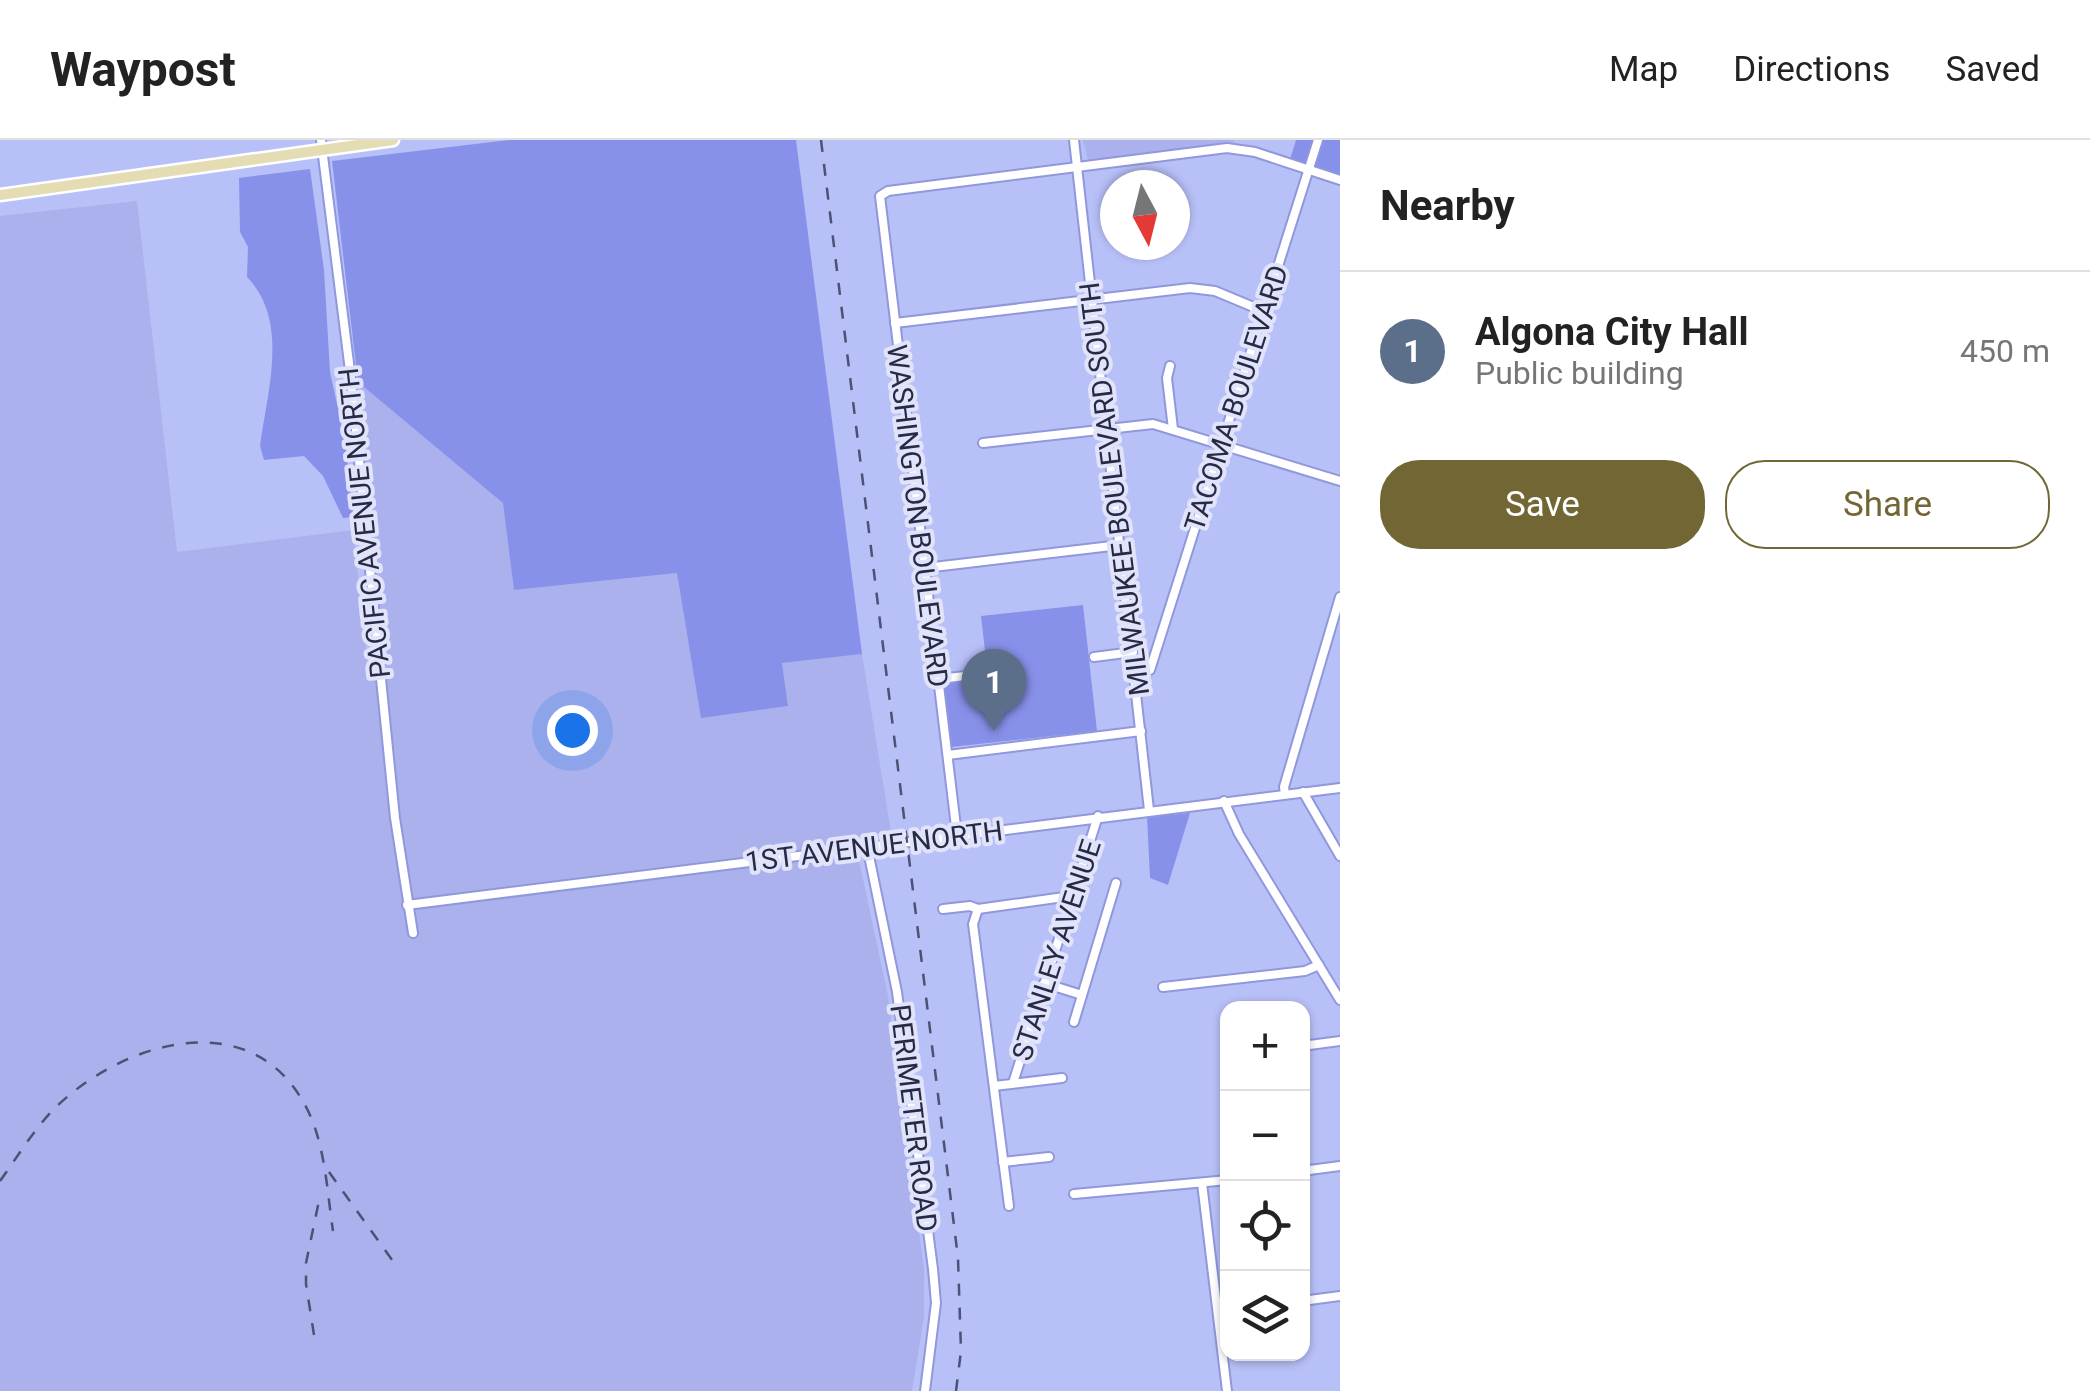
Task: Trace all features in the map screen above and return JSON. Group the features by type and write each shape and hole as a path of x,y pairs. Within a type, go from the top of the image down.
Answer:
{"main road":[{"path":"0,196 321,144 393,140"}],"street":[{"name":"MILWAUKEE BOULEVARD SOUTH","path":"1074,140 1149,810"},
{"name":"TACOMA BOULEVARD","path":"1150,670 1318,140"},
{"name":"PACIFIC AVENUE NORTH","path":"321,144 350,371 376,650 412,933"},
{"path":"1077,167 1237,148 1340,180"},
{"name":"WASHINGTON BOULEVARD","path":"957,835 880,196 888,191 1077,167"},
{"path":"895,323 1203,288 1263,311"},
{"path":"1170,366 1167,378 1172,428"},
{"path":"983,443 1143,424 1172,428 1340,481"},
{"path":"925,568 1120,544"},
{"path":"1285,794 1340,596"},
{"path":"1329,631 1340,634"},
{"path":"1094,657 1154,656"},
{"path":"938,679 990,672"},
{"path":"948,755 1141,731"},
{"name":"1ST AVENUE NORTH","path":"407,905 1340,788"},
{"path":"1304,792 1340,856"},
{"path":"1224,801 1239,834 1340,1000"},
{"name":"STANLEY AVENUE","path":"1013,1083 1098,816"},
{"name":"PERIMETER ROAD","path":"867,846 898,992 934,1269 936,1303 926,1391"},
{"path":"1074,1022 1116,883"},
{"path":"943,909 978,909 1071,896"},
{"path":"978,909 973,924 1008,1206"},
{"path":"1164,987 1302,972 1319,965"},
{"path":"1044,984 1082,995"},
{"path":"1310,1045 1340,1041"},
{"path":"994,1086 1062,1078"},
{"path":"1003,1162 1048,1157"},
{"path":"1310,1170 1340,1166"},
{"path":"1074,1194 1222,1181"},
{"path":"1202,1184 1220,1299"},
{"path":"1310,1300 1340,1296"},
{"path":"1225,1361 1227,1391"}],"shaded area":[{"path":"509,140 796,140 862,654 782,663 788,706 701,718 677,573 514,590 503,503 358,382 332,161"},
{"path":"1083,140 1234,140 1235,142 1088,160"},
{"path":"1296,140 1340,140 1340,180 1289,163"},
{"path":"310,169 324,270 330,372 345,441 354,517 343,518 323,476 304,456 264,460 260,446 272,336 260,295 247,277 248,247 240,232 239,178"},
{"path":"137,201 177,552 353,530 368,665 382,664 358,382 504,503 514,590 678,573 788,705 782,663 862,654 891,832 854,837 888,996 924,1269 924,1317 912,1391 0,1391 0,216"},
{"path":"1083,605 1097,731 951,747 944,682 988,677 981,616"},
{"path":"1190,813 1168,885 1150,878 1147,817"}],"railway":[{"path":"821,140 958,1258 961,1351 956,1391"},
{"path":"0,1181 48,1115 84,1084 115,1065 150,1051 185,1043 220,1044 252,1053 281,1073 305,1105 321,1150 333,1231"},
{"path":"329,1172 395,1264"},
{"path":"314,1335 306,1263 320,1196"}],"place":[{"name":"Algona City Hall","path":"994,731"}]}
